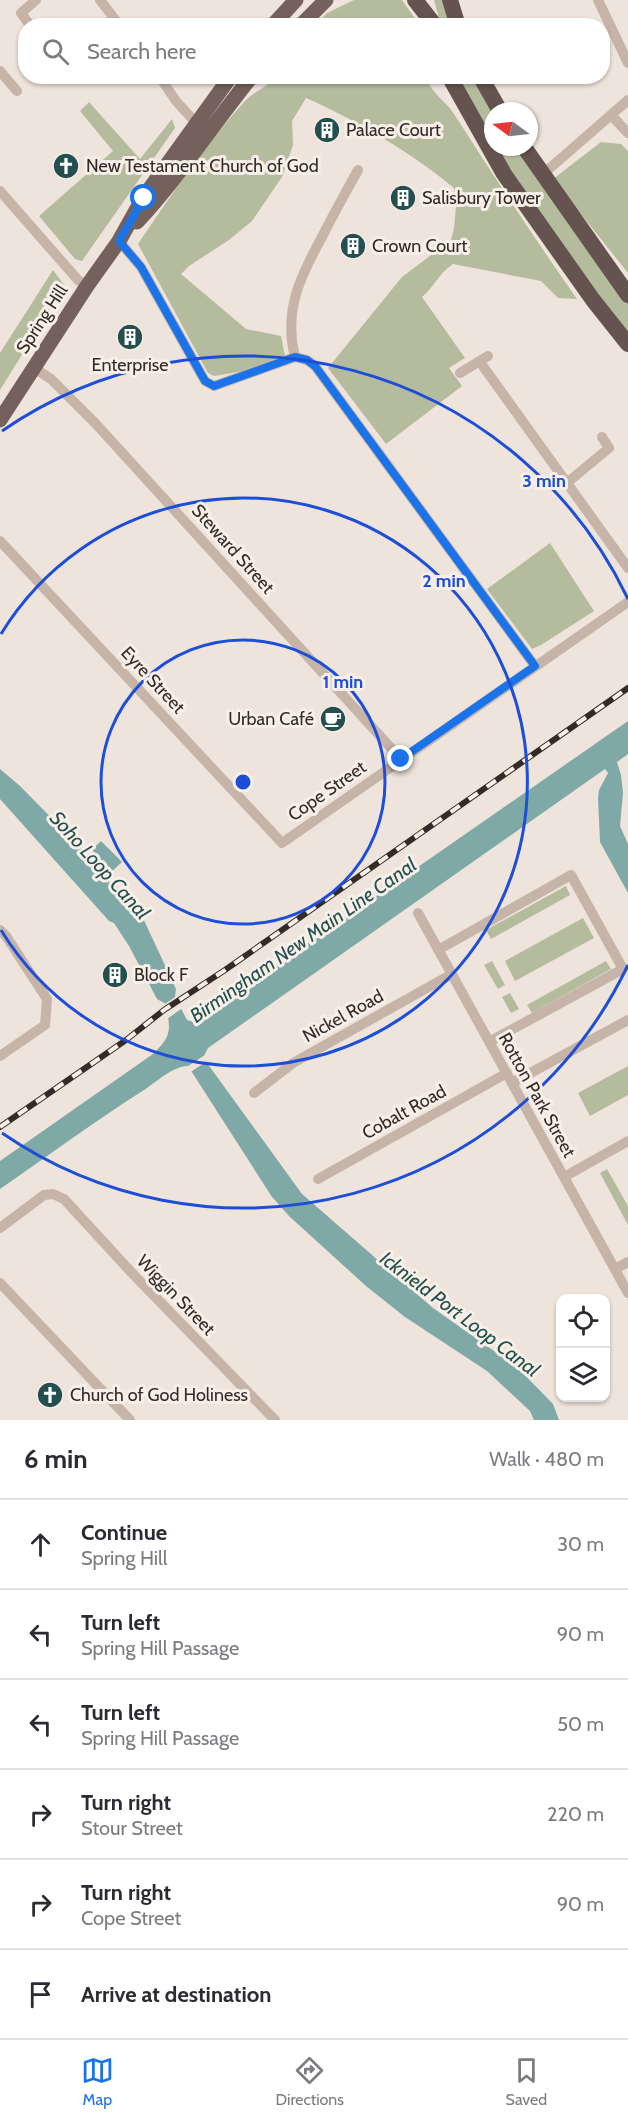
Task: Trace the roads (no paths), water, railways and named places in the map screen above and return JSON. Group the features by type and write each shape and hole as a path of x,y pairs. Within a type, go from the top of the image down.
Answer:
{"highway":[{"path":"415,0 428,18"},
{"path":"427,0 432,18"},
{"path":"450,0 456,18"},
{"path":"453,84 504,174 593,300 628,344"},
{"path":"485,84 495,102"},
{"path":"530,156 628,295"}],"main road":[{"path":"279,18 296,0"},
{"path":"308,18 326,0"},
{"name":"Spring Hill","path":"0,420 119,241 144,198 225,84"},
{"name":"Spring Hill","path":"119,241 156,201 246,84"}],"street":[{"path":"25,18 21,13 36,0"},
{"path":"100,0 114,18"},
{"path":"598,0 607,18"},
{"path":"610,25 628,63"},
{"path":"0,71 17,91"},
{"path":"164,84 196,123"},
{"path":"542,175 628,100"},
{"path":"611,115 628,133"},
{"path":"295,357 291,340 293,300 302,275 358,170"},
{"path":"0,191 78,280 87,286"},
{"path":"119,241 141,267 205,381 214,386 295,357 307,360 315,366 535,666"},
{"path":"460,373 484,359 628,568"},
{"name":"Steward Street","path":"34,368 51,379 96,424 401,759"},
{"path":"568,482 609,448 602,437"},
{"name":"Eyre Street","path":"0,541 282,843"},
{"name":"Cope Street","path":"282,843 628,602"},
{"path":"438,950 571,875 623,969 489,1042"},
{"name":"Rotton Park Street","path":"418,913 628,1293"},
{"path":"0,1056 45,1025 47,999 2,936"},
{"name":"Nickel Road","path":"254,1093 292,1063 452,974"},
{"name":"Cobalt Road","path":"318,1179 509,1078 628,1020"},
{"path":"564,1177 628,1141"},
{"name":"Wiggin Street","path":"0,1228 44,1195 52,1194 64,1199 130,1272 275,1420"},
{"path":"615,1269 628,1262"},
{"path":"0,1283 130,1420"}],"water":[{"name":"Soho Loop Canal","path":"628,721 628,754 617,762 623,793 620,826 628,844 628,893 600,842 598,798 599,790 608,773 605,769 208,1048 204,1056 302,1194 433,1308 518,1368 553,1404 559,1420 534,1420 530,1411 487,1371 405,1317 366,1286 289,1216 272,1197 188,1066 165,1075 0,1189 0,1161 153,1054 167,1037 169,1026 166,1004 157,999 114,923 109,921 0,799 0,769 20,786 87,854 101,841 122,862 107,876 142,916 176,989 175,997 187,1020 193,1022"}],"railway":[{"path":"0,1127 126,1040 164,1010 225,970 628,688"}],"place":[{"name":"Palace Court","path":"327,130"},
{"name":"New Testament Church of God","path":"66,166"},
{"name":"Salisbury Tower","path":"403,198"},
{"name":"Crown Court","path":"353,246"},
{"name":"Enterprise","path":"130,337"},
{"name":"Urban Café","path":"333,719"},
{"name":"Block F","path":"115,975"},
{"name":"Church of God Holiness","path":"50,1395"}],"water label":[{"name":"Birmingham New Main Line Canal","path":"303,940"},
{"name":"Icknield Port Loop Canal","path":"460,1314"}]}
